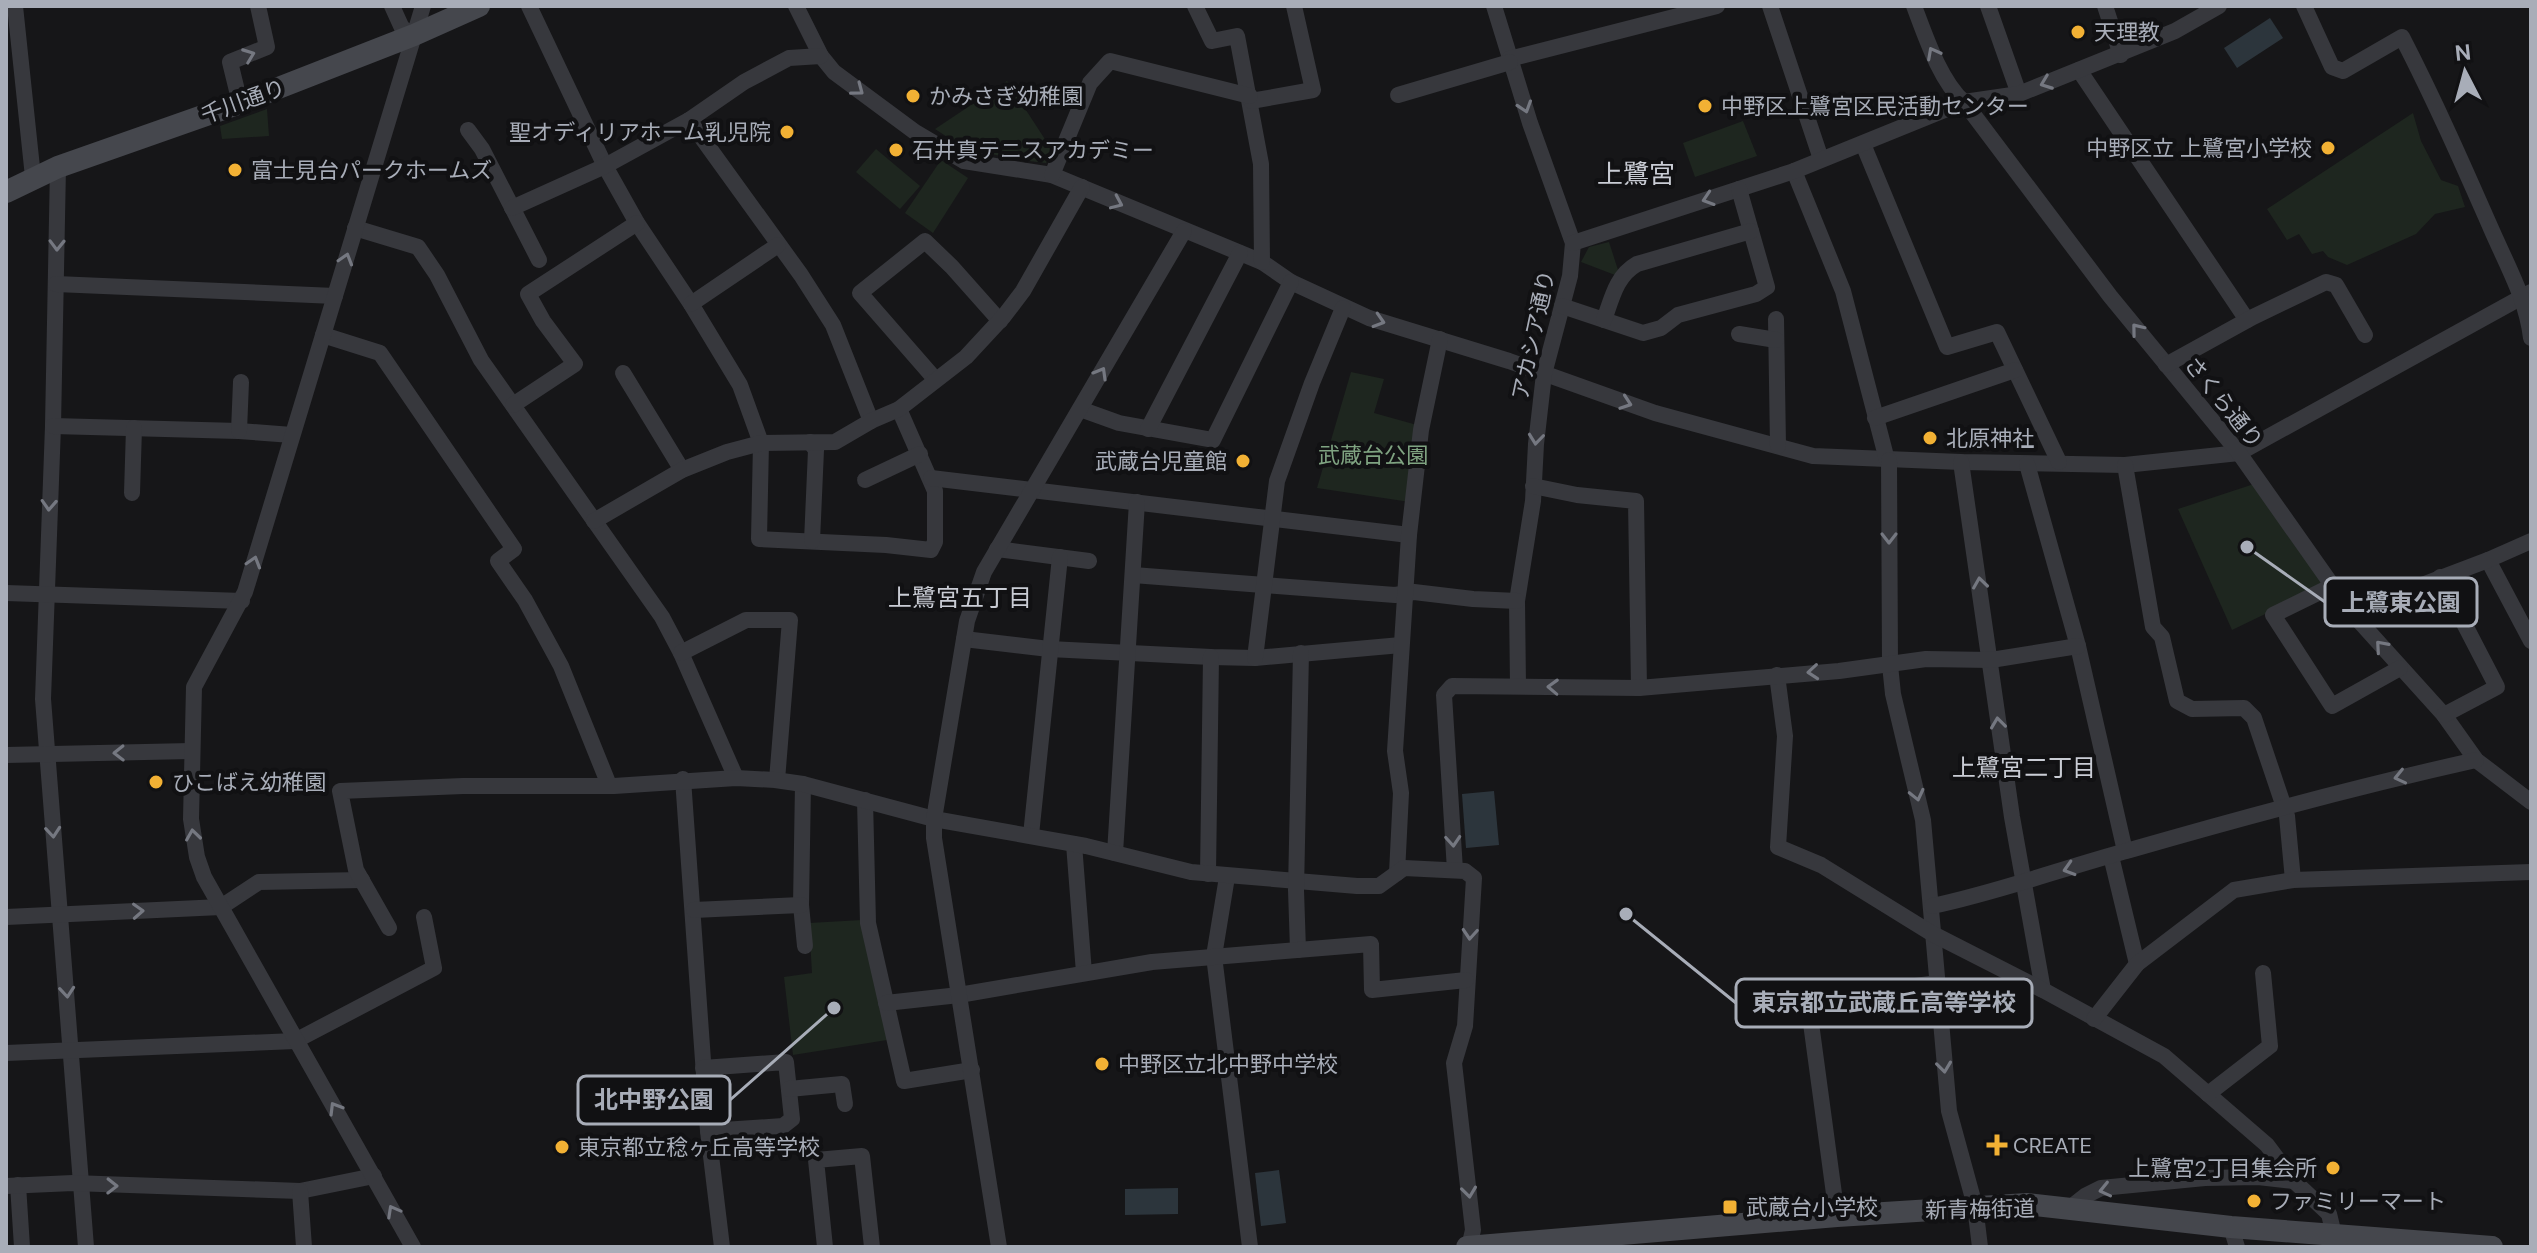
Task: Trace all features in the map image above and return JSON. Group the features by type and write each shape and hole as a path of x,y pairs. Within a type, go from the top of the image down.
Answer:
{"main road":[{"name":"千川通り","path":"6,192 58,167 240,103 414,35 479,6"},
{"name":"新青梅街道","path":"1468,1247 1837,1216 2027,1204 2234,1237 2492,1247"}],"street":[{"path":"15,6 33,177"},
{"path":"240,103 230,62 267,47 258,6"},
{"path":"392,6 402,28 414,35"},
{"path":"413,1247 204,877 193,838 191,751 194,687 242,601 423,6"},
{"path":"529,6 605,166 637,223 740,385 761,443 759,539 931,550 935,542 935,491 899,409"},
{"path":"796,6 821,56 834,72 915,132 964,161 1052,175 1262,262 1291,282 1343,308 1655,413 1813,456 2125,465 2239,453 2526,295"},
{"path":"1195,6 1212,41 1237,36 1261,164 1262,262"},
{"path":"1052,175 1090,83 1110,61 1250,98 1313,90 1294,6"},
{"name":"アカシア通り","path":"1494,6 1573,243 1570,276 1544,374 1533,501 1517,601 1518,686"},
{"path":"1641,6 1645,24"},
{"path":"1398,95 1510,61 1717,6"},
{"path":"1770,6 1821,159"},
{"name":"さくら通り","path":"1914,6 1927,41 1955,94 2110,296 2239,453 2351,612 2444,715 2476,760 2526,792"},
{"path":"1988,6 2019,94"},
{"path":"2105,6 2121,55"},
{"path":"1573,243 1794,171 1964,102 2019,94 2121,55 2175,31 2219,6"},
{"path":"2304,6 2332,67 2338,70 2343,71 2402,37 2526,295 2531,338"},
{"path":"512,208 605,166 689,120 744,82 789,58 821,56"},
{"path":"2079,70 2247,320"},
{"path":"689,120 833,325 871,421"},
{"path":"468,130 482,149 539,260"},
{"path":"1863,144 1947,347 1997,332 2059,462"},
{"path":"58,167 43,699 86,1247"},
{"path":"1794,171 1843,291 1888,460 1893,694 1923,820 1949,1111 1975,1206 1980,1247"},
{"path":"594,521 682,470 727,452 761,443 835,442 899,409 966,357 1000,321 1023,291 1082,187"},
{"path":"1562,306 1643,333 1653,332 1678,315 1756,294 1767,287 1739,189"},
{"path":"513,405 575,364 543,321 528,294 637,223"},
{"path":"355,228 418,247 437,275 481,360 641,584 681,653 736,778"},
{"path":"999,1247 936,860 934,819 964,639 974,596 997,549 1184,231"},
{"path":"1604,320 1618,282 1629,268 1751,231"},
{"path":"935,379 860,293 925,241 1000,321"},
{"path":"691,304 778,245"},
{"path":"1148,429 1240,253"},
{"path":"1080,409 1119,423 1213,440 1291,282"},
{"path":"2166,365 2247,320 2326,282 2336,285 2365,335"},
{"path":"56,284 335,296"},
{"path":"1255,658 1277,481 1343,308"},
{"path":"1776,319 1778,446"},
{"path":"1739,334 1776,340"},
{"path":"323,335 380,353 514,549 498,561 525,600 561,666 609,785"},
{"path":"1397,873 1401,793 1395,751 1409,535 1421,430 1440,339"},
{"path":"1875,418 2015,370"},
{"path":"623,373 682,470"},
{"path":"239,431 241,382"},
{"path":"53,426 292,435"},
{"path":"132,493 134,428"},
{"path":"810,442 816,450 812,541"},
{"path":"865,480 920,454"},
{"path":"1961,462 2012,817 2043,990"},
{"path":"2027,464 2078,646 2137,964"},
{"path":"2125,465 2153,627 2162,637 2177,701 2192,709 2244,708 2254,718 2284,808 2293,880"},
{"path":"931,478 1409,535"},
{"path":"1533,486 1577,495 1636,501 1639,688"},
{"path":"1115,853 1137,502"},
{"path":"2351,612 2531,541"},
{"path":"997,549 1089,561"},
{"path":"1031,835 1060,557"},
{"path":"2488,560 2531,641"},
{"path":"1133,575 1517,601"},
{"path":"2440,577 2497,687 2444,715"},
{"path":"2332,586 2273,615 2332,706 2400,668"},
{"path":"6,593 242,601"},
{"path":"681,653 746,620 790,620 777,780"},
{"path":"964,639 1049,649 1255,658 1401,645"},
{"path":"1455,870 1444,695 1452,686 1639,688 1926,659 1991,660 2078,646"},
{"path":"1298,950 1301,653"},
{"path":"1208,874 1211,657"},
{"path":"1777,675 1785,736 1778,847 1821,865 1931,933 2164,1056 2267,1145 2294,1181 2329,1214 2335,1241"},
{"path":"6,755 191,751"},
{"path":"1932,906 1979,897 2118,854 2391,779 2476,760"},
{"path":"683,779 708,1131 722,1247"},
{"path":"389,928 356,870 340,791 609,785 683,779 777,780 934,819 1031,835 1227,877 1379,886 1404,868 1465,871 1474,878 1465,1026 1454,1063 1473,1230 1468,1247"},
{"path":"803,784 801,905 805,946"},
{"path":"865,800 868,923 904,1081 972,1070"},
{"path":"1074,844 1084,973"},
{"path":"2094,1019 2137,964 2234,890 2293,880 2531,872"},
{"path":"1227,877 1214,956 1250,1247"},
{"path":"6,917 221,907 259,882 362,880"},
{"path":"694,910 801,905"},
{"path":"6,1053 295,1041 434,968 424,917"},
{"path":"886,1003 959,995 1152,962 1371,944 1372,990 1466,980"},
{"path":"2208,1094 2270,1046 2263,973"},
{"path":"1837,1216 1808,1001 1937,983"},
{"path":"703,1068 786,1062 792,1119 783,1126 708,1131"},
{"path":"789,1089 842,1084 845,1104"},
{"path":"825,1247 816,1160 862,1156 872,1247"},
{"path":"22,1247 12,1185 300,1191 374,1176"},
{"path":"2066,1211 2101,1188 2205,1178 2258,1177 2294,1181"},
{"path":"300,1191 304,1247"}],"green space":[{"path":"1007,81 1052,150 1046,163 974,149 935,129"},
{"path":"267,109 269,136 222,139 220,126"},
{"path":"2413,113 2421,141 2441,180 2458,186 2465,207 2435,214 2416,234 2347,265 2328,257 2323,251 2312,254 2299,234 2287,240 2267,209"},
{"path":"1743,121 1757,156 1695,177 1683,143"},
{"path":"876,149 920,186 900,209 856,172"},
{"path":"941,160 968,178 933,233 905,213"},
{"path":"1609,242 1618,270 1615,275 1581,262 1589,247"},
{"name":"武蔵台公園","path":"1351,372 1384,379 1374,413 1417,425 1410,502 1317,488"},
{"path":"2254,484 2327,584 2232,630 2178,509"},
{"path":"862,920 887,1040 793,1055 784,977 812,973 809,923"}],"shaded area":[{"path":"2270,18 2283,38 2237,68 2224,48"},
{"path":"1494,791 1499,845 1466,848 1462,794"},
{"path":"1279,1170 1286,1223 1261,1226 1255,1173"},
{"path":"1178,1188 1178,1214 1125,1215 1125,1189"}],"place":[{"name":"天理教","path":"2078,32"},
{"name":"かみさぎ幼稚園","path":"913,96"},
{"name":"中野区上鷺宮区民活動センター","path":"1705,106"},
{"name":"聖オディリアホーム乳児院","path":"787,132"},
{"name":"中野区立 上鷺宮小学校","path":"2328,148"},
{"name":"石井真テニスアカデミー","path":"896,150"},
{"name":"富士見台パークホームズ","path":"235,170"},
{"name":"北原神社","path":"1930,438"},
{"name":"武蔵台児童館","path":"1243,461"},
{"name":"上鷺東公園","path":"2247,547"},
{"name":"ひこばえ幼稚園","path":"156,782"},
{"name":"東京都立武蔵丘高等学校","path":"1626,914"},
{"name":"北中野公園","path":"834,1008"},
{"name":"中野区立北中野中学校","path":"1102,1064"},
{"name":"CREATE","path":"1997,1145"},
{"name":"東京都立稔ヶ丘高等学校","path":"562,1147"},
{"name":"上鷺宮2丁目集会所","path":"2333,1168"},
{"name":"ファミリーマート","path":"2254,1201"},
{"name":"武蔵台小学校","path":"1730,1207"}],"district":[{"name":"上鷺宮","path":"1636,174"},
{"name":"上鷺宮五丁目","path":"960,598"},
{"name":"上鷺宮二丁目","path":"2024,768"}]}
